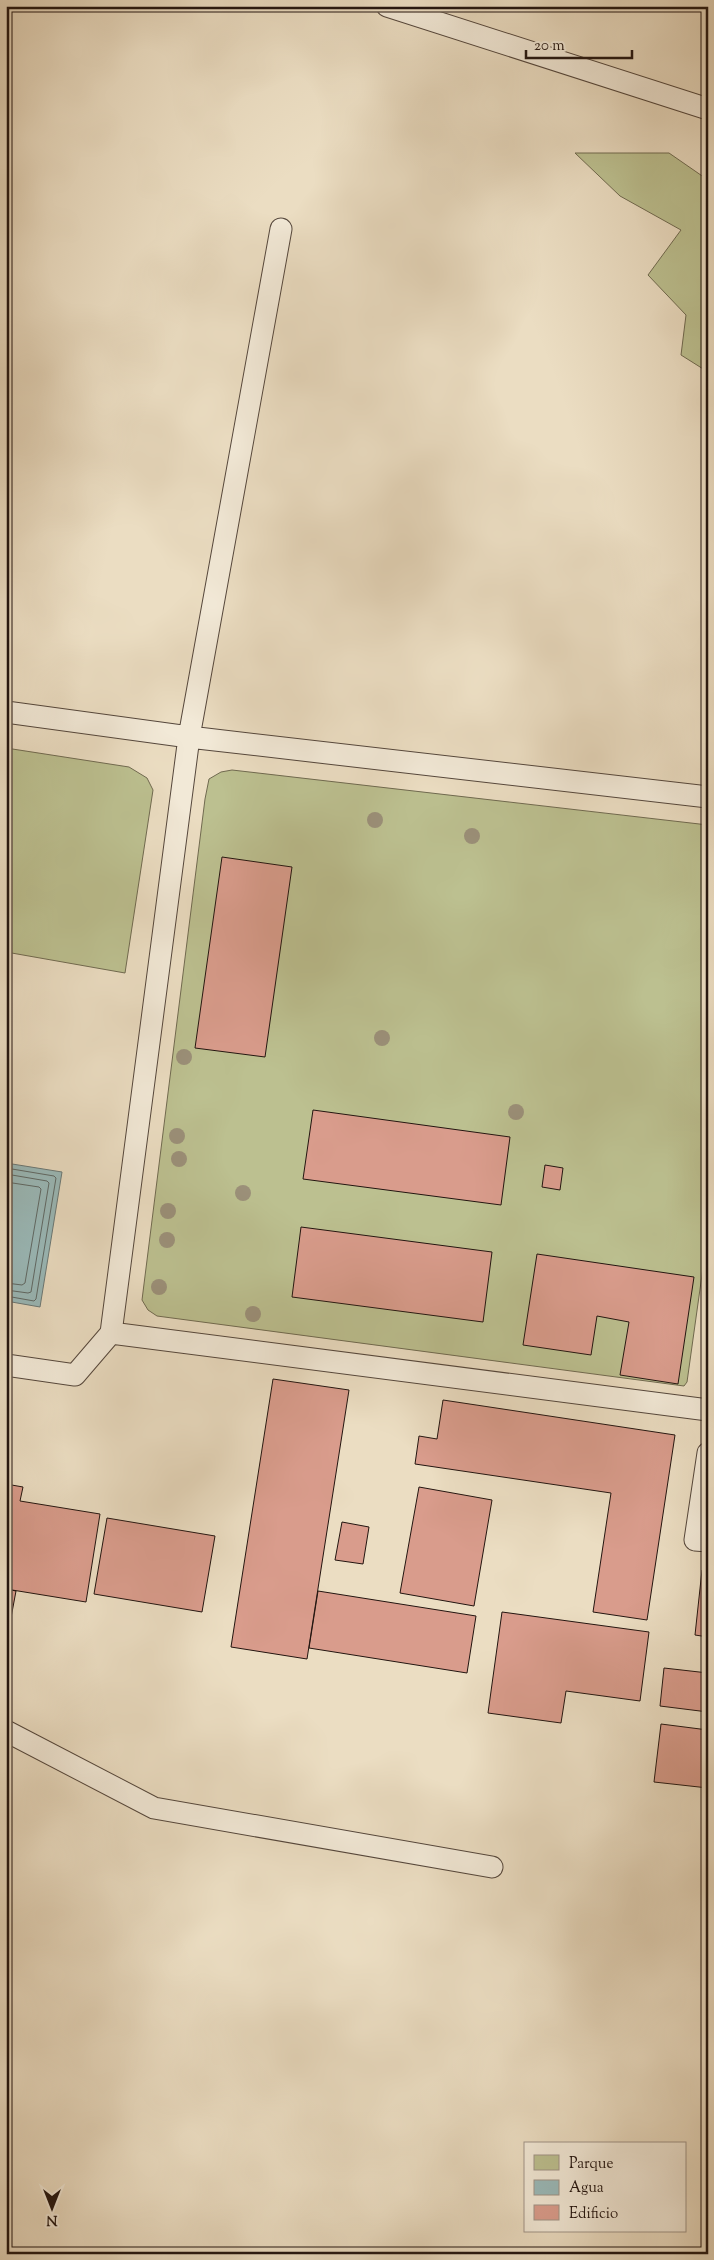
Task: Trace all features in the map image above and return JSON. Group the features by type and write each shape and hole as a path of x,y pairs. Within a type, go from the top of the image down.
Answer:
{"lane":[{"path":"388,6 708,110"},
{"path":"6,1365 75,1375 111,1333 189,737 281,229"},
{"path":"6,712 189,737 708,797"},
{"path":"111,1333 708,1410"},
{"path":"708,1453 695,1540 708,1541"},
{"path":"6,1731 154,1808 492,1867"}],"green space":[{"path":"575,153 669,153 708,180 708,372 681,355 686,315 648,275 681,230 620,196"},
{"path":"6,748 129,767 147,778 153,790 125,973 6,952"},
{"path":"232,770 708,825 708,1232 687,1382 684,1386 157,1316 148,1310 142,1300 205,799 209,779 221,772"}],"water":[{"path":"6,1163 62,1172 40,1307 6,1301"}],"building":[{"path":"222,857 292,867 265,1057 195,1048"},
{"path":"313,1110 510,1137 501,1205 303,1179"},
{"path":"545,1165 563,1168 560,1190 542,1187"},
{"path":"301,1227 492,1252 483,1322 292,1297"},
{"path":"537,1254 694,1277 678,1384 620,1375 629,1322 597,1316 591,1355 523,1345"},
{"path":"273,1379 349,1390 307,1659 231,1647"},
{"path":"443,1400 675,1435 647,1620 593,1612 611,1493 415,1464 419,1436 437,1439"},
{"path":"6,1401 11,1402 6,1435"},
{"path":"6,1484 23,1487 20,1501 100,1514 86,1602 6,1589"},
{"path":"419,1487 492,1500 474,1606 400,1593"},
{"path":"107,1518 215,1536 202,1612 94,1594"},
{"path":"342,1522 369,1527 363,1564 335,1560"},
{"path":"702,1570 708,1571 708,1637 695,1635"},
{"path":"6,1589 16,1591 7,1639 6,1639"},
{"path":"318,1591 476,1616 467,1673 309,1648"},
{"path":"502,1612 649,1632 640,1701 566,1691 561,1723 488,1713"},
{"path":"664,1668 708,1673 708,1712 660,1706"},
{"path":"661,1724 708,1730 708,1788 654,1782"}]}
